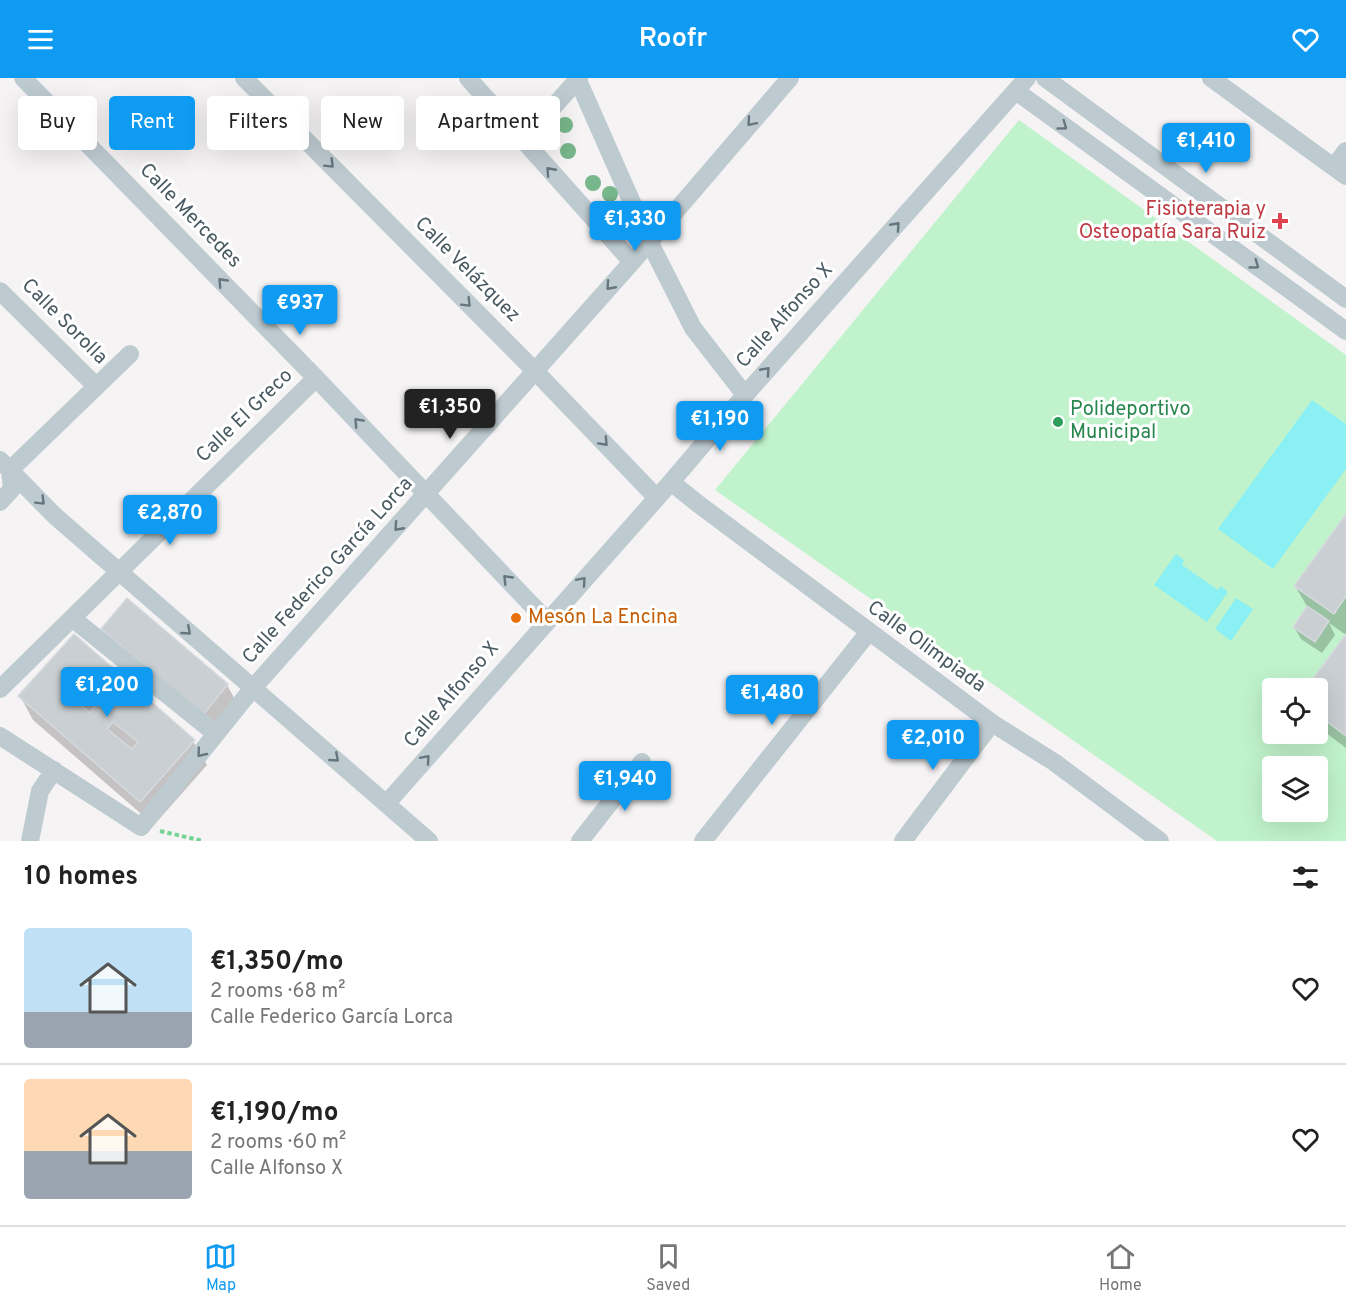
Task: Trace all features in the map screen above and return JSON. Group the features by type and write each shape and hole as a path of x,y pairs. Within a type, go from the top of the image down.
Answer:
{"street":[{"name":"Calle Mercedes","path":"23,78 316,378 547,621"},
{"name":"Calle Velázquez","path":"244,78 535,371 656,497"},
{"path":"468,78 484,96"},
{"path":"560,99 578,78 649,241 693,328 745,395"},
{"name":"Calle Federico García Lorca","path":"141,827 253,688 632,262 790,78"},
{"path":"1045,78 1346,299"},
{"path":"1211,78 1340,172 1346,151"},
{"path":"1024,82 1346,331"},
{"name":"Calle Alfonso X","path":"387,803 745,395 1024,82"},
{"path":"531,150 632,262"},
{"name":"Calle Sorolla","path":"0,291 96,386"},
{"path":"5,465 130,354"},
{"name":"Calle El Greco","path":"0,689 316,378"},
{"path":"5,465 55,516 118,572 429,841"},
{"path":"0,502 12,489 5,465"},
{"name":"Calle Olimpiada","path":"671,482 868,633 992,723 1054,762 1160,841"},
{"path":"72,618 216,734"},
{"path":"703,841 868,633"},
{"path":"903,841 992,723"},
{"path":"0,736 141,827"},
{"path":"579,841 642,762"},
{"path":"30,841 40,791 54,770"}],"path":[{"path":"141,827 203,841"}],"green space":[{"name":"Polideportivo Municipal","path":"1019,120 1346,355 1346,841 1217,841 715,490"}],"water":[{"path":"1312,400 1346,424 1346,469 1273,569 1218,529"},
{"path":"1176,554 1184,560 1182,565 1218,590 1221,586 1228,592 1207,622 1154,585"},
{"path":"1236,598 1253,609 1231,641 1215,629"}],"building":[{"path":"1346,514 1346,596 1334,614 1294,586"},
{"path":"127,598 228,684 203,715 101,629"},
{"path":"1307,606 1329,621 1315,642 1293,627"},
{"path":"74,634 195,740 140,802 18,696","holes":["71,684 95,706 90,713 65,691","113,722 138,742 132,749 107,729"]},
{"path":"1346,634 1346,736 1328,722 1328,678 1313,678"}],"place":[{"name":"Fisioterapia y Osteopatía Sara Ruiz","path":"1280,221"},
{"name":"Polideportivo Municipal","path":"1058,422"},
{"name":"Mesón La Encina","path":"516,618"}]}
